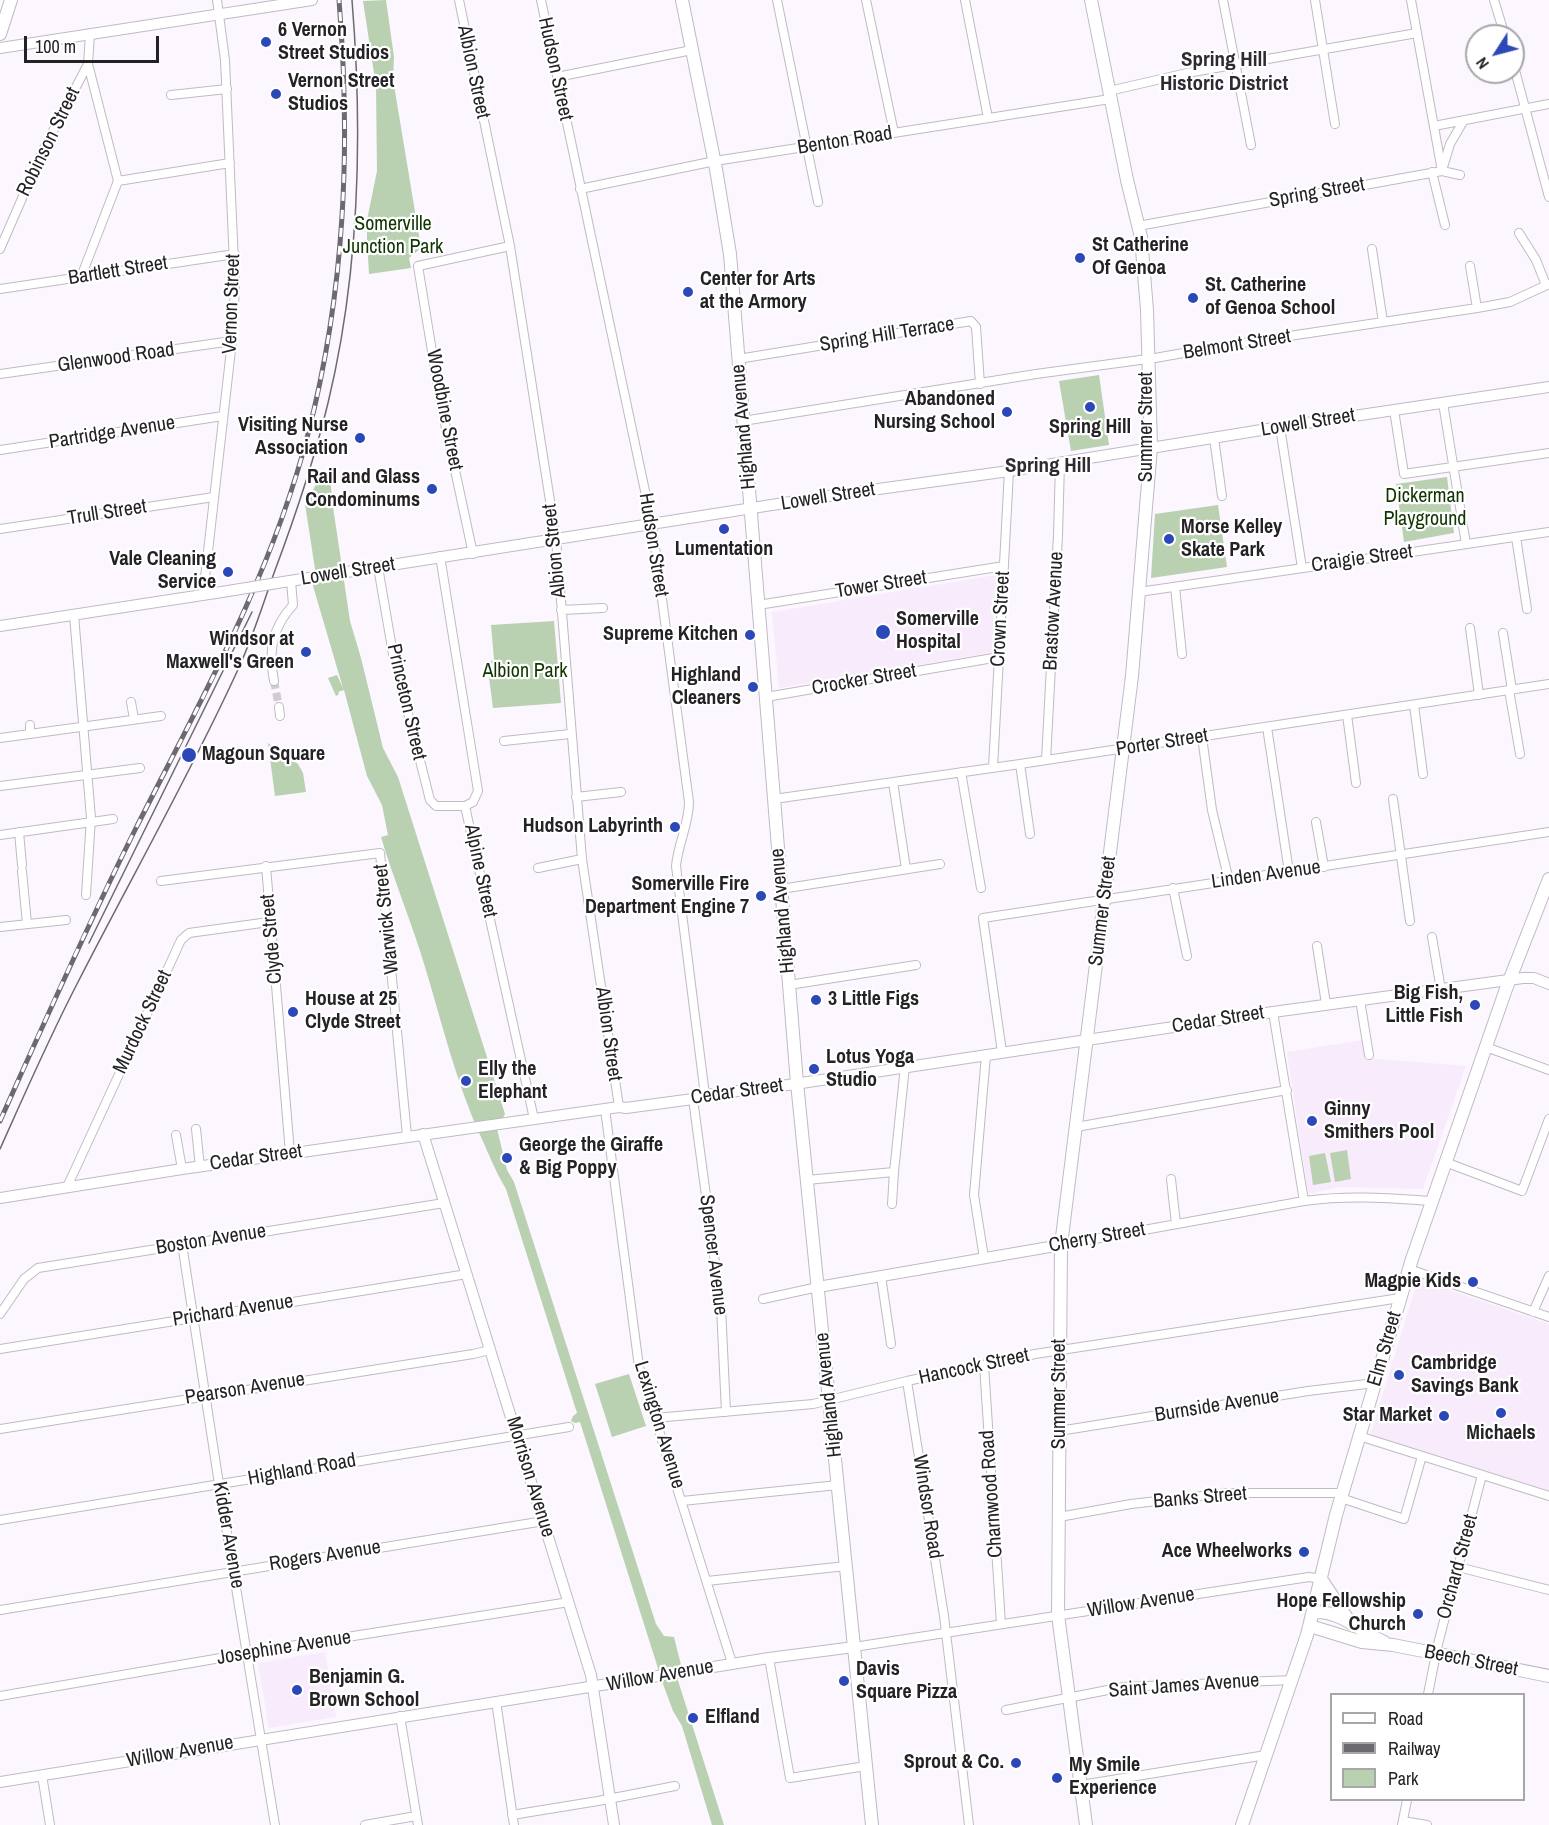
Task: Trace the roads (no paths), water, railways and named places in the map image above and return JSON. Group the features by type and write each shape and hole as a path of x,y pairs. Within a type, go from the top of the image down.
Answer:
{"main road":[{"path":"0,34 11,0"},
{"name":"Highland Avenue","path":"682,0 715,161 728,239 797,1083 872,1825"},
{"name":"Summer Street","path":"1086,1825 1059,1615 1061,1245 1132,676 1150,447 1147,300 1138,226 1091,0"},
{"name":"Elm Street","path":"1242,1825 1310,1626 1341,1496 1409,1269 1510,979 1549,879"},
{"path":"1321,1579 1352,1623"},
{"name":"Beech Street","path":"1314,1612 1336,1614 1393,1646"},
{"name":"Beech Street","path":"1310,1626 1356,1641 1549,1676"}],"street":[{"name":"Vernon Street","path":"203,595 232,341 235,254 227,89 223,37 217,0"},
{"path":"0,48 312,0"},
{"name":"Albion Street","path":"459,0 510,246 556,538 570,734 582,859 619,1107"},
{"name":"Hudson Street","path":"541,0 652,524 689,802 689,812 677,852 676,866 705,1095"},
{"path":"777,0 818,202"},
{"path":"867,0 894,133"},
{"path":"965,0 988,118"},
{"path":"1223,0 1251,145"},
{"path":"1315,0 1335,124"},
{"path":"1411,0 1442,171"},
{"path":"1494,0 1501,24"},
{"name":"Benton Road","path":"580,189 715,161 988,118 1110,95 1187,73 1417,33"},
{"name":"Robinson Street","path":"0,249 44,148 88,64 90,34"},
{"path":"557,77 692,50"},
{"path":"81,277 118,181 88,64"},
{"path":"1519,84 1549,197"},
{"path":"171,95 227,89"},
{"path":"1434,126 1549,104"},
{"path":"1442,171 1450,144 1464,120"},
{"path":"118,181 230,163"},
{"name":"Spring Street","path":"1138,226 1432,172 1442,171 1460,175"},
{"path":"1432,172 1444,225"},
{"path":"1519,233 1548,284"},
{"name":"Woodbine Street","path":"473,554 440,400 418,266 510,246"},
{"path":"1372,249 1383,322"},
{"name":"Bartlett Street","path":"0,289 235,254"},
{"path":"1470,266 1477,308"},
{"name":"Belmont Street","path":"743,422 1036,374 1477,308 1510,302 1548,284"},
{"name":"Spring Hill Terrace","path":"738,359 971,321 976,327 980,384"},
{"name":"Glenwood Road","path":"0,374 232,341"},
{"name":"Lowell Street","path":"0,626 440,556 473,554 556,538 750,510 911,483 1009,471 1150,447 1549,387"},
{"path":"1443,403 1466,544"},
{"path":"1394,410 1404,474 1549,453"},
{"name":"Partridge Avenue","path":"0,450 223,416"},
{"path":"1280,427 1302,568"},
{"path":"1214,438 1221,496"},
{"name":"Brastow Avenue","path":"1046,760 1060,463"},
{"name":"Crown Street","path":"993,768 1009,471"},
{"name":"Trull Street","path":"0,529 214,496"},
{"name":"Craigie Street","path":"1139,592 1549,532"},
{"path":"1516,537 1527,609"},
{"name":"Alpine Street","path":"440,556 478,791 473,802 465,806 534,1119"},
{"name":"Tower Street","path":"758,604 1004,566"},
{"name":"Princeton Street","path":"378,567 393,654 430,800 436,806 465,806"},
{"path":"274,681 271,664 272,641 280,620 293,605 291,581"},
{"path":"1175,587 1182,654"},
{"path":"561,610 603,608"},
{"path":"74,615 91,818 86,895"},
{"path":"1470,628 1479,695"},
{"path":"1503,633 1520,754"},
{"name":"Crocker Street","path":"766,697 999,657"},
{"name":"Porter Street","path":"774,799 1549,684"},
{"path":"131,702 134,719"},
{"path":"1414,705 1423,774"},
{"path":"1347,715 1356,783"},
{"path":"0,738 30,729 83,726 161,716"},
{"path":"1267,727 1289,872"},
{"path":"504,741 570,734"},
{"path":"1202,737 1212,810 1228,881"},
{"path":"1020,764 1030,834"},
{"path":"0,786 140,768"},
{"path":"961,772 981,888"},
{"path":"893,782 906,869"},
{"path":"576,797 621,792"},
{"path":"1393,798 1410,921"},
{"path":"0,834 113,819"},
{"path":"1316,822 1324,867"},
{"path":"19,832 27,924"},
{"name":"Linden Avenue","path":"1002,1052 983,918 1549,832"},
{"name":"Warwick Street","path":"266,866 276,867 380,853 407,1136"},
{"path":"538,867 582,859"},
{"path":"781,889 940,864"},
{"name":"Clyde Street","path":"161,880 266,866 290,1153"},
{"path":"1173,888 1187,956"},
{"path":"0,927 66,920"},
{"name":"Murdock Street","path":"67,1187 181,940 189,933 270,922"},
{"path":"1432,937 1441,990"},
{"path":"1317,946 1326,1004"},
{"path":"789,985 916,965"},
{"name":"Cedar Street","path":"0,1198 290,1153 619,1107 693,1099 705,1095 1326,1004 1510,979 1531,978 1549,984"},
{"path":"1360,1000 1369,1055"},
{"path":"1273,1012 1304,1201"},
{"path":"1486,1047 1549,1070"},
{"path":"984,1258 974,1195 986,1055"},
{"path":"892,1204 904,1066"},
{"path":"1076,1127 1287,1090"},
{"name":"Spencer Avenue","path":"693,1099 721,1307 726,1412"},
{"name":"Lexington Avenue","path":"605,1109 639,1367 732,1664"},
{"path":"1445,1162 1522,1191 1549,1119"},
{"path":"196,1129 200,1167"},
{"name":"Morrison Avenue","path":"423,1134 594,1687 614,1825"},
{"path":"176,1135 182,1169"},
{"path":"807,1180 894,1172"},
{"path":"1171,1179 1176,1224"},
{"name":"Cherry Street","path":"763,1299 818,1287 1304,1201 1369,1196 1432,1201"},
{"name":"Boston Avenue","path":"0,1314 24,1279 38,1268 444,1203"},
{"name":"Kidder Avenue","path":"182,1244 275,1825"},
{"path":"1409,1269 1549,1317"},
{"name":"Prichard Avenue","path":"0,1349 467,1274"},
{"path":"881,1276 891,1344"},
{"path":"1533,1312 1549,1276"},
{"name":"Hancock Street","path":"655,1418 810,1404 907,1381 1060,1350 1400,1298"},
{"name":"Pearson Avenue","path":"0,1429 490,1350"},
{"name":"Charnwood Road","path":"984,1365 1001,1624"},
{"name":"Windsor Road","path":"907,1381 944,1616 969,1825"},
{"name":"Burnside Avenue","path":"1059,1431 1308,1391 1375,1383"},
{"name":"Highland Road","path":"0,1520 569,1427"},
{"path":"1359,1436 1549,1496"},
{"name":"Banks Street","path":"1059,1517 1131,1504 1228,1493 1341,1496 1404,1519 1422,1456"},
{"name":"Orchard Street","path":"1428,1693 1436,1654 1482,1475"},
{"path":"682,1501 838,1485"},
{"name":"Rogers Avenue","path":"0,1610 544,1521"},
{"path":"707,1581 846,1566"},
{"path":"1458,1567 1549,1590"},
{"name":"Willow Avenue","path":"0,1782 261,1738 769,1658 1310,1578 1321,1579"},
{"name":"Josephine Avenue","path":"0,1696 248,1653 569,1602"},
{"path":"769,1658 790,1778 866,1766"},
{"name":"Saint James Avenue","path":"1006,1710 1123,1687 1293,1680"},
{"path":"496,1701 513,1825"},
{"path":"365,1825 417,1821 400,1716"},
{"path":"1081,1785 1266,1755"},
{"path":"42,1775 50,1825"},
{"path":"512,1815 675,1785"},
{"path":"1407,1801 1402,1823 1427,1825"}],"tunnel":[{"path":"274,681 279,707"}],"tram line":[{"path":"0,1149 68,1002 198,753 241,663 310,468 339,353 353,253 358,152 352,0"},
{"path":"89,943 252,612"}],"railway":[{"path":"0,1121 101,900 233,636 275,537 293,486 320,380 337,272 344,164 343,55 339,0"}],"place":[{"name":"6 Vernon Street Studios","path":"266,42"},
{"name":"Vernon Street Studios","path":"276,94"},
{"name":"St Catherine Of Genoa","path":"1080,258"},
{"name":"Center for Arts at the Armory","path":"688,292"},
{"name":"St. Catherine of Genoa School","path":"1193,298"},
{"name":"Spring Hill","path":"1090,407"},
{"name":"Abandoned Nursing School","path":"1007,412"},
{"name":"Visiting Nurse Association","path":"360,438"},
{"name":"Rail and Glass Condominums","path":"432,489"},
{"name":"Lumentation","path":"724,529"},
{"name":"Morse Kelley Skate Park","path":"1169,539"},
{"name":"Vale Cleaning Service","path":"228,572"},
{"name":"Somerville Hospital","path":"883,632"},
{"name":"Supreme Kitchen","path":"750,635"},
{"name":"Windsor at Maxwell's Green","path":"306,652"},
{"name":"Highland Cleaners","path":"753,687"},
{"name":"Magoun Square","path":"189,755"},
{"name":"Hudson Labyrinth","path":"675,827"},
{"name":"Somerville Fire Department Engine 7","path":"761,896"},
{"name":"3 Little Figs","path":"816,1000"},
{"name":"Big Fish, Little Fish","path":"1475,1005"},
{"name":"House at 25 Clyde Street","path":"293,1012"},
{"name":"Lotus Yoga Studio","path":"814,1069"},
{"name":"Elly the Elephant","path":"466,1081"},
{"name":"Ginny Smithers Pool","path":"1312,1121"},
{"name":"George the Giraffe & Big Poppy","path":"507,1158"},
{"name":"Magpie Kids","path":"1473,1282"},
{"name":"Cambridge Savings Bank","path":"1399,1375"},
{"name":"Michaels","path":"1501,1413"},
{"name":"Star Market","path":"1444,1416"},
{"name":"Ace Wheelworks","path":"1304,1552"},
{"name":"Hope Fellowship Church","path":"1418,1614"},
{"name":"Davis Square Pizza","path":"844,1681"},
{"name":"Benjamin G. Brown School","path":"297,1690"},
{"name":"Elfland","path":"693,1718"},
{"name":"Sprout & Co.","path":"1016,1763"},
{"name":"My Smile Experience","path":"1057,1778"}],"district":[{"name":"Spring Hill Historic District","path":"1224,72"},
{"name":"Spring Hill","path":"1048,466"}],"park label":[{"name":"Somerville Junction Park","path":"393,236"},
{"name":"Dickerman Playground","path":"1425,508"},
{"name":"Albion Park","path":"525,672"}]}
